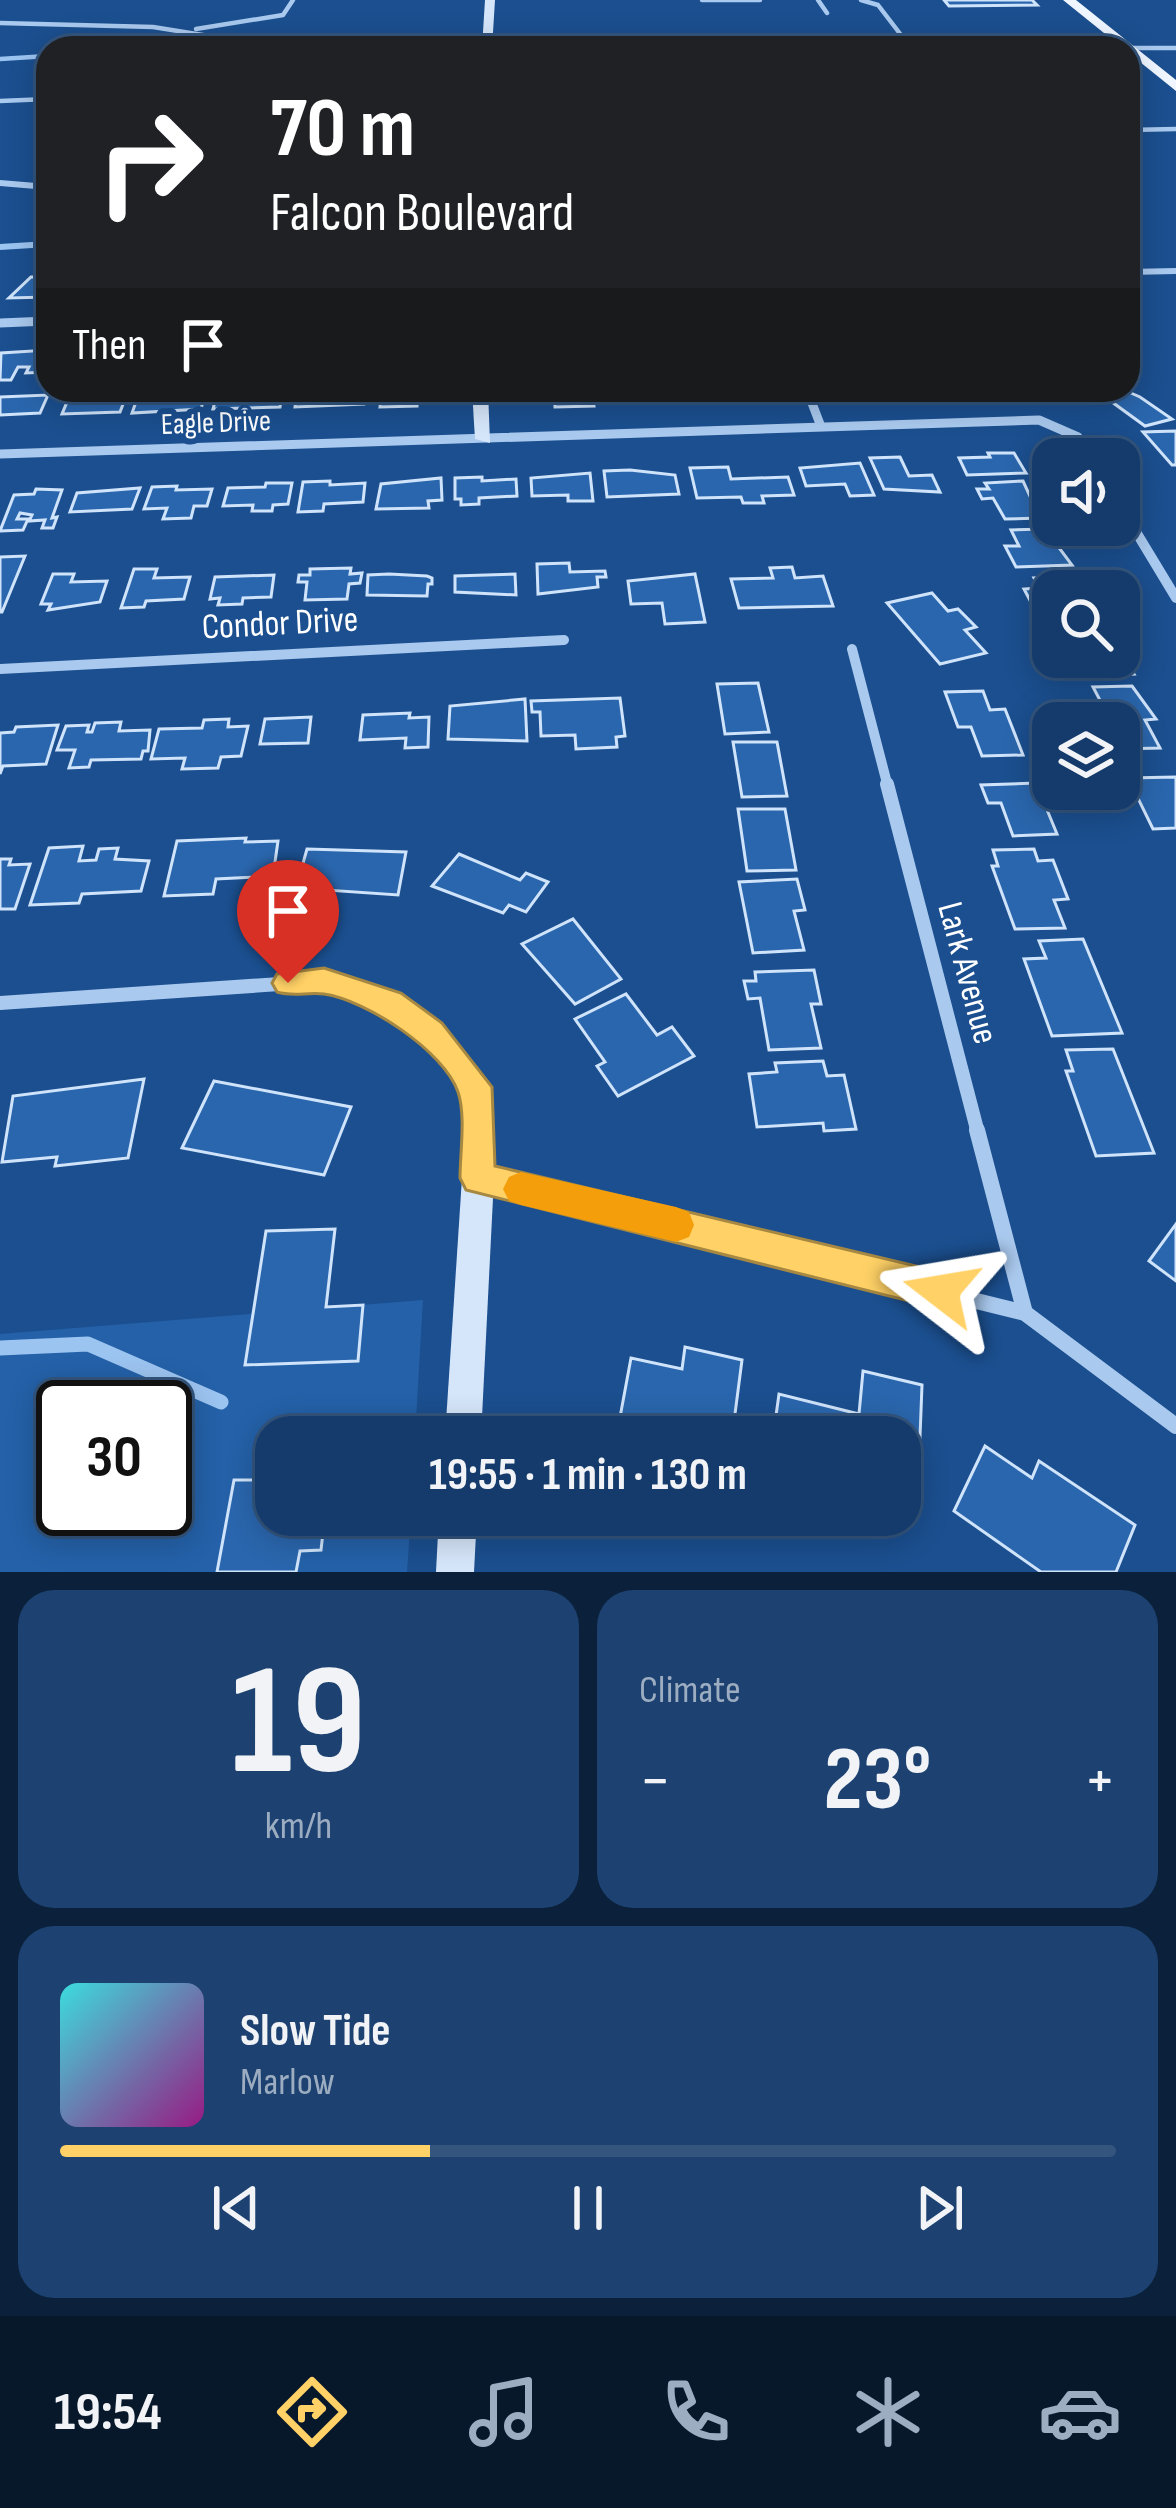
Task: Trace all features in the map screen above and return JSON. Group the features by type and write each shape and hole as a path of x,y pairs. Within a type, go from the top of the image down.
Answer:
{"main road":[{"path":"1069,0 1115,36"},
{"path":"1140,56 1176,87"}],"street":[{"path":"177,31 283,16 293,0"},
{"path":"488,36 490,0"},
{"path":"0,23 103,24 208,36"},
{"path":"1140,47 1176,48"},
{"path":"0,101 36,100"},
{"path":"0,183 36,186"},
{"path":"1140,272 1176,271"},
{"path":"0,323 36,322"},
{"path":"482,402 484,439"},
{"path":"812,402 820,424"},
{"name":"Eagle Drive","path":"0,454 1040,420 1079,438"},
{"path":"1140,539 1176,598"},
{"name":"Condor Drive","path":"0,668 564,640"},
{"name":"Lark Avenue","path":"851,649 1024,1312"},
{"path":"0,1003 324,981 389,1003 430,1032 475,1087 478,1178 464,1416"},
{"path":"478,1178 1024,1312 1176,1426"},
{"path":"455,1572 457,1536"}],"lane":[{"path":"701,3 760,0"},
{"path":"818,0 826,13"},
{"path":"861,0 878,5 902,36"},
{"path":"1140,130 1176,129"}],"shaded area":[{"path":"423,1300 416,1416 255,1416 255,1536 410,1536 407,1572 0,1572 0,1334"}],"building":[{"path":"944,0 1032,0 1037,5 949,6"},
{"path":"31,277 36,277 36,297 9,298"},
{"path":"36,351 36,373 18,367 11,380 0,380 1,353"},
{"path":"36,396 36,402 45,402 40,413 0,415 0,397"},
{"path":"1140,397 1172,419 1145,426 1112,402 1140,402"},
{"path":"67,402 124,402 120,412 62,414"},
{"path":"136,402 203,402 201,409 132,413"},
{"path":"215,402 281,402 280,407 213,409"},
{"path":"296,402 364,402 364,404 295,407"},
{"path":"381,402 417,402 417,406 380,407"},
{"path":"555,402 594,402 594,406 555,407"},
{"path":"1176,431 1176,465 1172,465 1143,432"},
{"path":"988,453 1014,453 1026,473 967,475 959,458 990,457"},
{"path":"900,457 909,476 932,475 940,492 884,489 870,458"},
{"path":"860,463 874,495 850,496 845,484 806,486 800,468"},
{"path":"728,467 731,479 788,477 794,495 762,496 764,503 743,503 741,497 697,498 690,468"},
{"path":"604,471 675,475 679,494 607,497"},
{"path":"590,473 593,501 568,501 568,495 532,496 531,478"},
{"path":"482,477 482,481 516,479 517,496 479,498 479,504 461,505 461,499 455,499 455,478"},
{"path":"441,478 442,500 428,501 429,508 376,509 381,484"},
{"path":"330,481 330,485 365,483 363,502 324,504 323,511 298,512 303,482"},
{"path":"1023,481 1032,501 1032,518 1005,519 993,498 982,499 977,489 989,489 985,483"},
{"path":"266,483 292,483 288,504 273,505 272,511 252,511 253,505 223,506 228,488 265,487"},
{"path":"177,486 176,490 212,489 207,506 194,506 191,518 163,519 167,508 144,509 152,487"},
{"path":"140,488 132,509 70,512 77,493"},
{"path":"36,489 62,490 53,528 42,528 45,520 29,521 32,515 20,513 17,519 28,519 23,530 0,531 14,495 34,494"},
{"path":"1032,529 1032,546 1058,546 1072,565 1016,567 1005,546 1019,546 1011,530"},
{"path":"25,556 2,612 0,612 0,557"},
{"path":"569,563 570,572 605,571 606,577 597,577 598,587 538,594 537,564"},
{"path":"792,567 795,578 823,576 833,606 739,608 731,579 773,578 770,568"},
{"path":"351,568 350,574 362,573 360,583 349,584 347,599 305,600 307,582 298,582 299,575 310,575 310,569"},
{"path":"134,569 157,569 154,578 190,577 184,599 121,608"},
{"path":"53,574 74,574 71,582 107,581 100,602 48,610 51,604 41,604"},
{"path":"515,574 516,595 455,592 455,576"},
{"path":"695,574 705,622 665,624 662,603 631,604 628,581"},
{"path":"274,575 271,597 218,605 220,598 210,599 215,577"},
{"path":"368,575 427,576 432,584 428,584 427,596 367,595"},
{"path":"932,593 948,611 958,609 976,627 965,630 986,653 940,664 887,603"},
{"path":"758,683 769,732 725,734 717,684"},
{"path":"1132,686 1156,719 1145,720 1160,748 1140,748 1140,702 1101,702 1093,687"},
{"path":"983,691 990,710 1005,709 1023,755 982,756 971,727 958,727 945,692"},
{"path":"620,698 625,736 616,737 617,747 576,749 575,735 541,736 540,712 532,712 531,701"},
{"path":"525,699 527,741 448,739 450,706"},
{"path":"410,713 409,718 429,717 428,747 405,748 406,738 360,740 363,715"},
{"path":"311,717 308,743 260,744 265,719"},
{"path":"229,719 228,727 248,726 241,756 221,757 218,768 182,769 185,758 151,759 159,729 202,728 204,720"},
{"path":"121,722 119,731 150,730 148,751 143,751 141,759 91,760 89,767 69,768 75,750 57,750 66,726 89,725 87,732 92,732 95,723"},
{"path":"58,725 46,764 3,766 0,774 0,733 14,732 16,727"},
{"path":"733,742 777,742 787,796 742,797"},
{"path":"1176,777 1176,828 1153,829 1140,802 1140,778"},
{"path":"1032,783 1032,810 1047,810 1057,834 1013,836 1001,803 988,803 981,785"},
{"path":"738,809 785,809 796,870 747,871"},
{"path":"246,838 245,842 278,841 273,876 216,879 213,894 164,896 177,841"},
{"path":"83,846 79,861 96,860 99,849 118,848 115,859 149,861 141,891 82,894 79,903 30,905 49,848"},
{"path":"307,849 406,852 398,895 296,888"},
{"path":"1034,849 1038,861 1053,860 1068,899 1054,900 1065,928 1015,929 992,866 998,866 993,850"},
{"path":"459,854 520,880 526,873 548,882 526,912 509,905 503,913 432,886"},
{"path":"0,859 11,859 9,865 30,864 15,909 0,909"},
{"path":"797,879 805,910 794,911 804,950 753,953 739,882"},
{"path":"573,919 621,979 575,1004 522,944"},
{"path":"1083,939 1122,1033 1052,1036 1024,959 1046,958 1039,941"},
{"path":"814,970 821,1004 811,1004 821,1048 769,1050 760,998 748,999 744,981 756,981 755,972"},
{"path":"626,994 657,1035 672,1027 694,1056 618,1096 597,1066 605,1062 575,1019"},
{"path":"1113,1049 1154,1153 1096,1156 1066,1071 1073,1071 1066,1050"},
{"path":"823,1061 827,1076 844,1075 856,1129 824,1131 823,1123 757,1127 749,1074 777,1072 775,1063"},
{"path":"144,1079 128,1158 55,1166 57,1157 2,1162 13,1096"},
{"path":"214,1081 351,1107 324,1175 182,1148"},
{"path":"1176,1224 1176,1281 1149,1261"},
{"path":"335,1229 326,1307 363,1305 358,1361 245,1365 266,1231"},
{"path":"685,1347 742,1360 735,1416 620,1416 631,1358 682,1369"},
{"path":"863,1371 922,1385 921,1416 776,1416 779,1394 859,1414"},
{"path":"985,1446 1032,1478 1039,1461 1135,1525 1116,1572 1041,1572 954,1511"},
{"path":"234,1480 255,1480 255,1536 323,1536 321,1550 300,1551 296,1572 217,1572"}],"waterway":[{"path":"0,59 36,57"},
{"path":"0,247 36,245"},
{"path":"0,1348 88,1344 221,1402"}],"slow traffic":[{"path":"521,1189 676,1225"}],"route":[{"path":"288,983 324,981 389,1003 430,1032 475,1087 478,1178 941,1291"}]}
